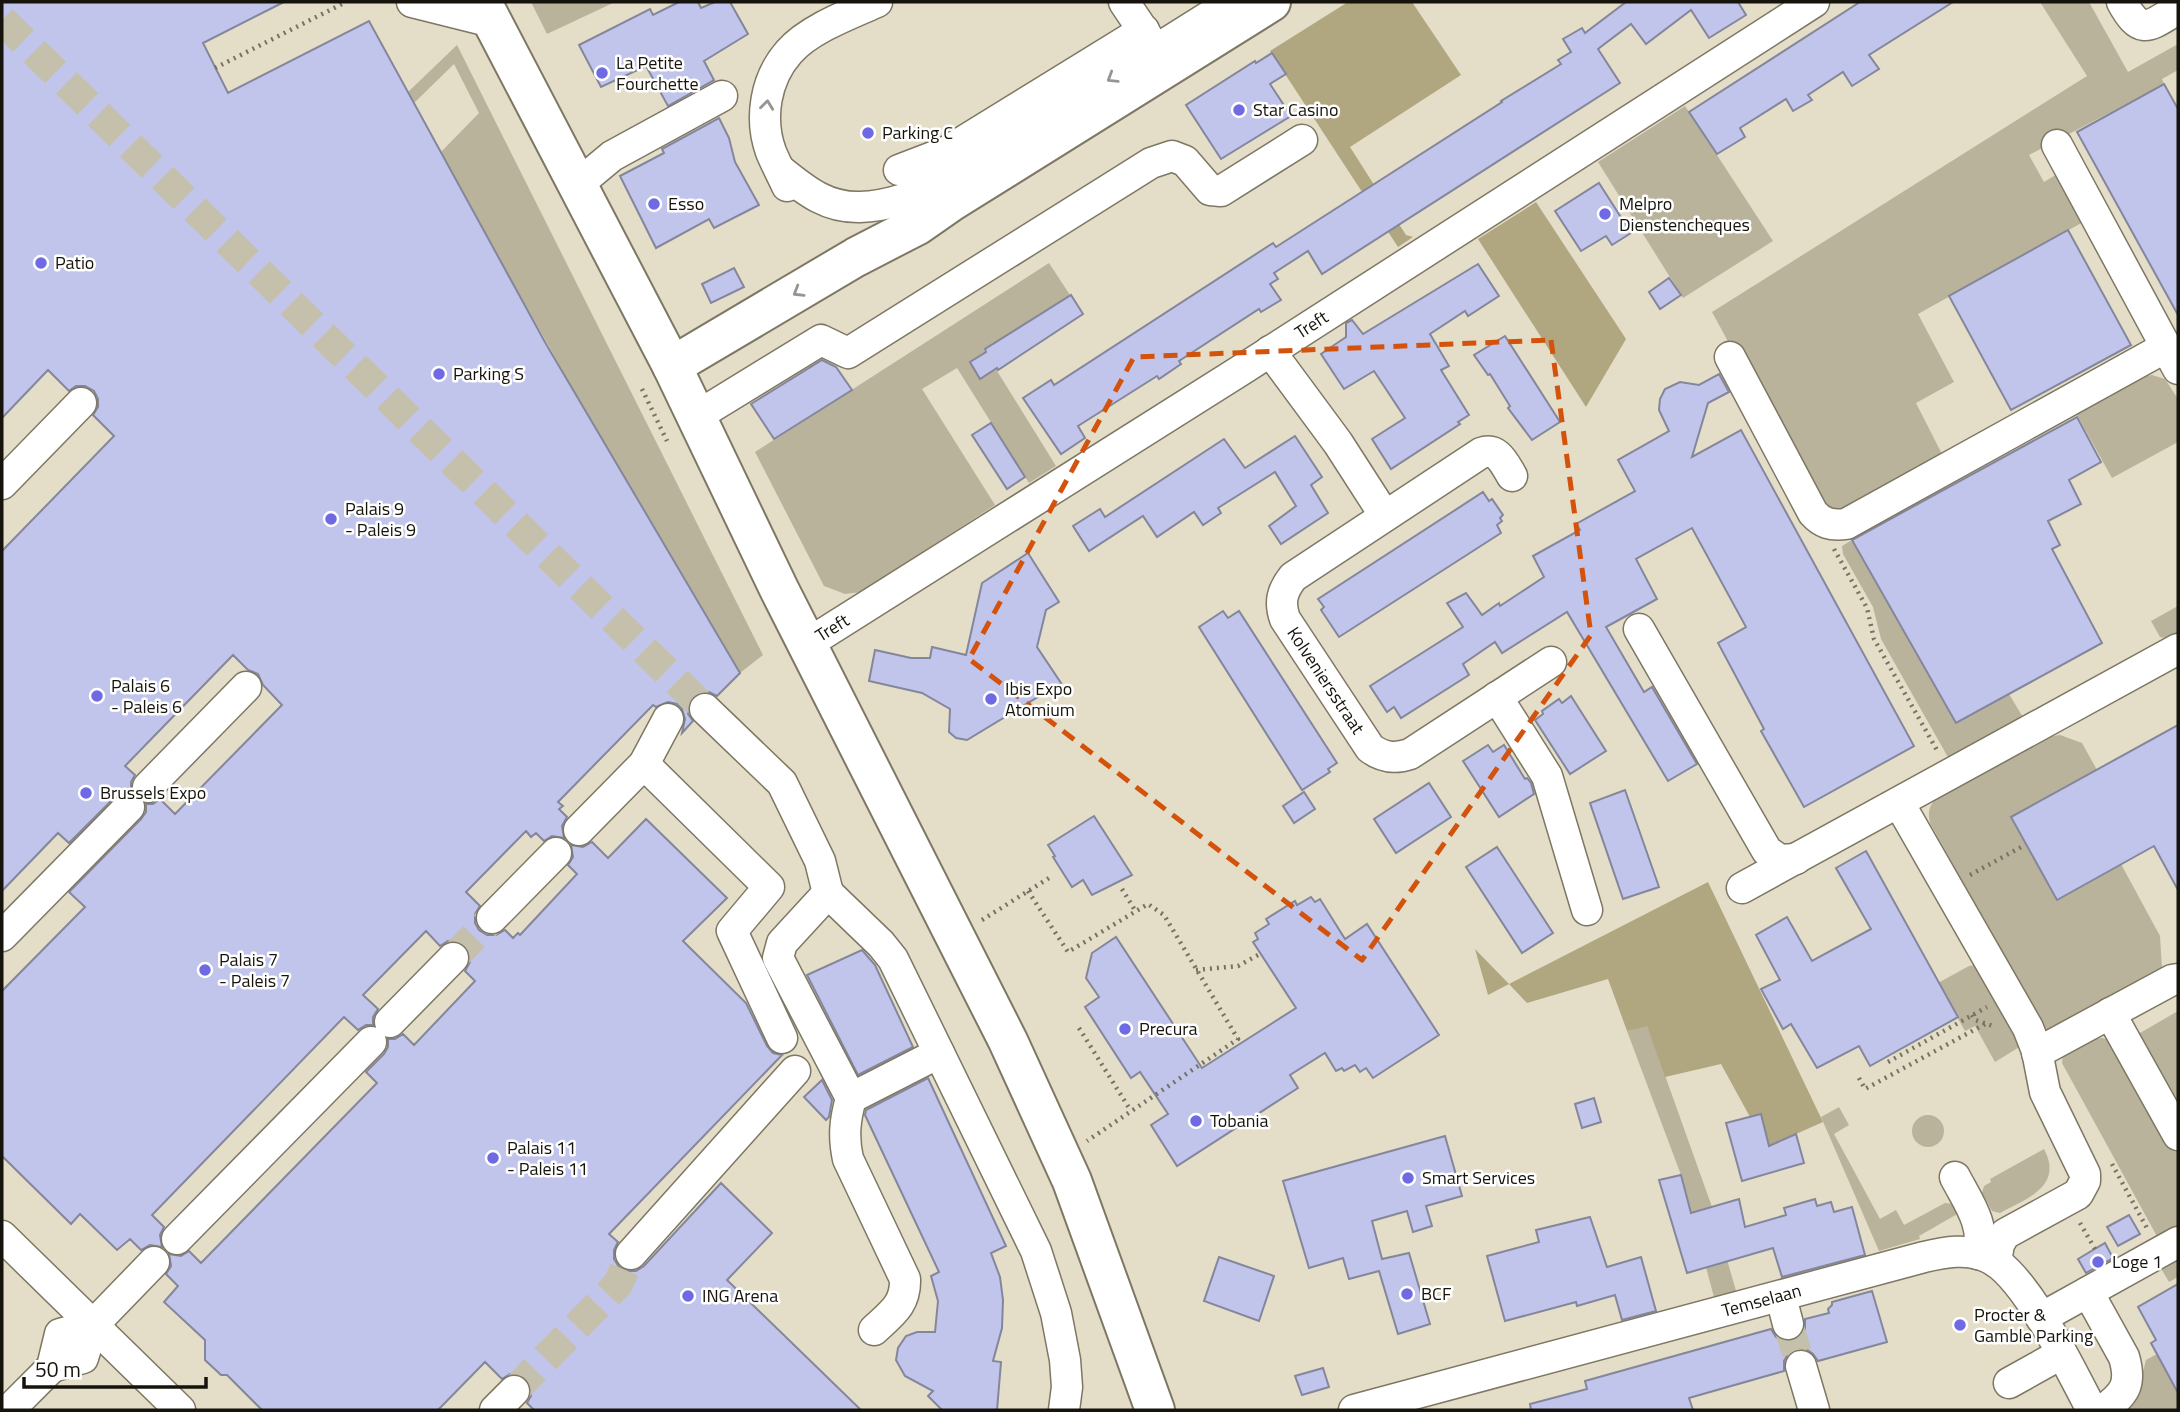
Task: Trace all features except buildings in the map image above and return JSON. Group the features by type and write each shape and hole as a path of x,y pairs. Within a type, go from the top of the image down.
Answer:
{"main road":[{"path":"672,366 856,257 919,225 951,202 1145,27 1270,2"},
{"path":"487,12 672,366 807,644 928,880 1046,1122 1072,1181 1155,1410"}],"street":[{"path":"412,2 487,12"},
{"path":"877,2 824,26 789,51 772,78 764,107 771,152 793,200 810,214 827,220 855,225 878,223 951,202"},
{"path":"899,170 946,152 1145,27 1232,2"},
{"name":"Treft","path":"807,644 1814,2"},
{"path":"2122,2 2134,21 2144,26 2178,9"},
{"path":"780,170 819,200 841,206 862,208 913,195 976,163 1145,27"},
{"path":"576,186 612,156 722,96"},
{"path":"697,416 821,340 848,353 1151,163 1172,156 1185,161 1210,190 1221,191 1301,140"},
{"path":"1730,357 1813,513 1827,524 1846,524 2172,358 2057,145"},
{"path":"1270,351 1338,443 1385,516"},
{"path":"2,484 81,403"},
{"name":"Kolveniersstraat","path":"1512,476 1498,454 1485,451 1293,577 1285,586 1282,598 1285,619 1370,748 1378,754 1400,758 1551,662"},
{"path":"1639,629 1767,852 1780,860 1796,859"},
{"path":"1742,888 2178,649"},
{"path":"2,936 246,687"},
{"path":"1497,698 1547,776 1587,910"},
{"path":"705,709 782,783 820,861 828,893 893,959 1036,1251 1056,1313 1065,1360 1067,1387 1064,1410"},
{"path":"579,830 644,764 668,719"},
{"path":"644,764 769,887 732,931 782,1038"},
{"path":"1899,803 2034,1040 2045,1091 2082,1167 2085,1181 2078,1194 2005,1234 1987,1258"},
{"path":"492,918 556,853"},
{"path":"828,893 782,943 778,958 851,1098 844,1122 848,1159 905,1279 906,1293 901,1304 874,1330"},
{"path":"177,1239 453,958"},
{"path":"2037,1053 2178,979"},
{"path":"2110,1013 2178,1135"},
{"path":"851,1098 939,1054"},
{"path":"631,1254 795,1072"},
{"path":"1955,1177 1978,1219 1987,1258 2015,1279 2092,1410"},
{"path":"2,1236 180,1410"},
{"path":"2040,1318 2178,1242"},
{"name":"Temselaan","path":"1354,1410 1785,1311 1938,1254 1954,1251 1987,1258"},
{"path":"9,1410 52,1367 60,1334 93,1325 154,1262"},
{"path":"2088,1292 2124,1357 2127,1369 2124,1391 2103,1410"},
{"path":"2009,1382 2061,1354"},
{"path":"1801,1366 1814,1410"}],"path":[{"path":"215,68 346,2"},
{"path":"642,389 667,441"},
{"path":"1813,513 1867,608 1874,639 1951,774"},
{"path":"1992,863 2023,846"},
{"path":"982,920 1049,878"},
{"path":"1122,889 1136,912"},
{"path":"1028,891 1068,952 1148,904 1164,915 1238,1039 1087,1141"},
{"path":"1196,970 1238,966 1258,955"},
{"path":"1888,1062 2009,995"},
{"path":"1972,1015 1975,1020 2007,1030"},
{"path":"1859,1078 1865,1089 1985,1024"},
{"path":"1079,1028 1131,1111"},
{"path":"2076,1216 2095,1250"}],"highlighted area":[{"path":"1551,340 1591,635 1362,960 969,659 1134,357"}],"shaded area":[{"path":"531,2 615,2 547,34"},
{"path":"1348,2 1412,2 1461,75 1350,147 1406,235 1413,237 1398,247 1270,51"},
{"path":"2040,2 2089,2 2128,72 2178,44 2178,70 2162,79 2164,84 2029,155 2044,182 2059,173 2085,221 1918,314 1954,382 1916,403 1943,456 1840,512 1817,505 1712,312 2087,76"},
{"path":"457,45 763,655 740,673 609,453 440,153 479,113 454,64 413,104 407,93"},
{"path":"1685,106 1773,241 1683,298 1598,162"},
{"path":"1536,202 1626,339 1586,407 1478,239"},
{"path":"1049,263 1070,295 984,350 1056,466 1029,483 957,368 922,389 995,505 861,592 845,594 824,586 755,452"},
{"path":"2145,376 2165,379 2178,399 2178,442 2112,478 2076,413"},
{"path":"1852,540 1956,723 2009,694 2024,719 1949,759 1881,639 1873,607 1843,554 1842,546"},
{"path":"2178,606 2178,635 2171,639 2160,637 2151,621"},
{"path":"2060,735 2082,743 2097,770 2012,817 2057,900 2121,864 2160,936 2162,968 2045,1031 1930,823 1929,811 1941,795 2046,737"},
{"path":"1708,882 1823,1122 1769,1146 1761,1114 1750,1117 1721,1064 1665,1077 1647,1026 1627,1031 1608,979 1527,1003 1509,984"},
{"path":"1475,949 1509,984 1488,995"},
{"path":"1975,965 2021,1046 1995,1062 1975,1026 1965,1031 1938,983"},
{"path":"2178,1011 2178,1119 2133,1037"},
{"path":"1647,1025 1712,1207 1736,1291 1714,1297 1681,1175 1627,1031"},
{"path":"2103,1038 2117,1043 2178,1154 2178,1230 2159,1240 2062,1063 2063,1055 2089,1039"},
{"path":"1839,1107 1849,1125 1834,1134 1880,1219 1896,1210 1904,1225 1945,1203 1953,1204 1959,1213 1919,1236 1920,1239 1879,1251 1821,1117"},
{"path":"1928,1115 1940,1119 1944,1131 1940,1143 1928,1147 1916,1143 1912,1131 1916,1119"},
{"path":"2044,1149 2049,1162 2046,1182 2021,1202 2000,1213 1992,1211 1982,1193 1984,1186 1991,1182 1990,1179"},
{"path":"2178,1254 2178,1277 2169,1282 2159,1265"},
{"path":"2157,1354 2178,1393 2178,1410 2127,1410 2139,1387 2146,1360"}],"tunnel":[{"path":"2,20 705,709"},
{"path":"453,958 492,918"},
{"path":"514,1391 618,1284 631,1254"},
{"path":"1788,1324 1801,1366"}],"place":[{"name":"La Petite Fourchette","path":"602,73"},
{"name":"Star Casino","path":"1239,110"},
{"name":"Parking C","path":"868,133"},
{"name":"Esso","path":"654,204"},
{"name":"Melpro Dienstencheques","path":"1605,214"},
{"name":"Patio","path":"41,263"},
{"name":"Parking S","path":"439,374"},
{"name":"Palais 9 - Paleis 9","path":"331,519"},
{"name":"Palais 6 - Paleis 6","path":"97,696"},
{"name":"Ibis Expo Atomium","path":"991,699"},
{"name":"Brussels Expo","path":"86,793"},
{"name":"Palais 7 - Paleis 7","path":"205,970"},
{"name":"Precura","path":"1125,1029"},
{"name":"Tobania","path":"1196,1121"},
{"name":"Palais 11 - Paleis 11","path":"493,1158"},
{"name":"Smart Services","path":"1408,1178"},
{"name":"Loge 1","path":"2098,1262"},
{"name":"BCF","path":"1407,1294"},
{"name":"ING Arena","path":"688,1296"},
{"name":"Procter & Gamble Parking","path":"1960,1325"}]}
